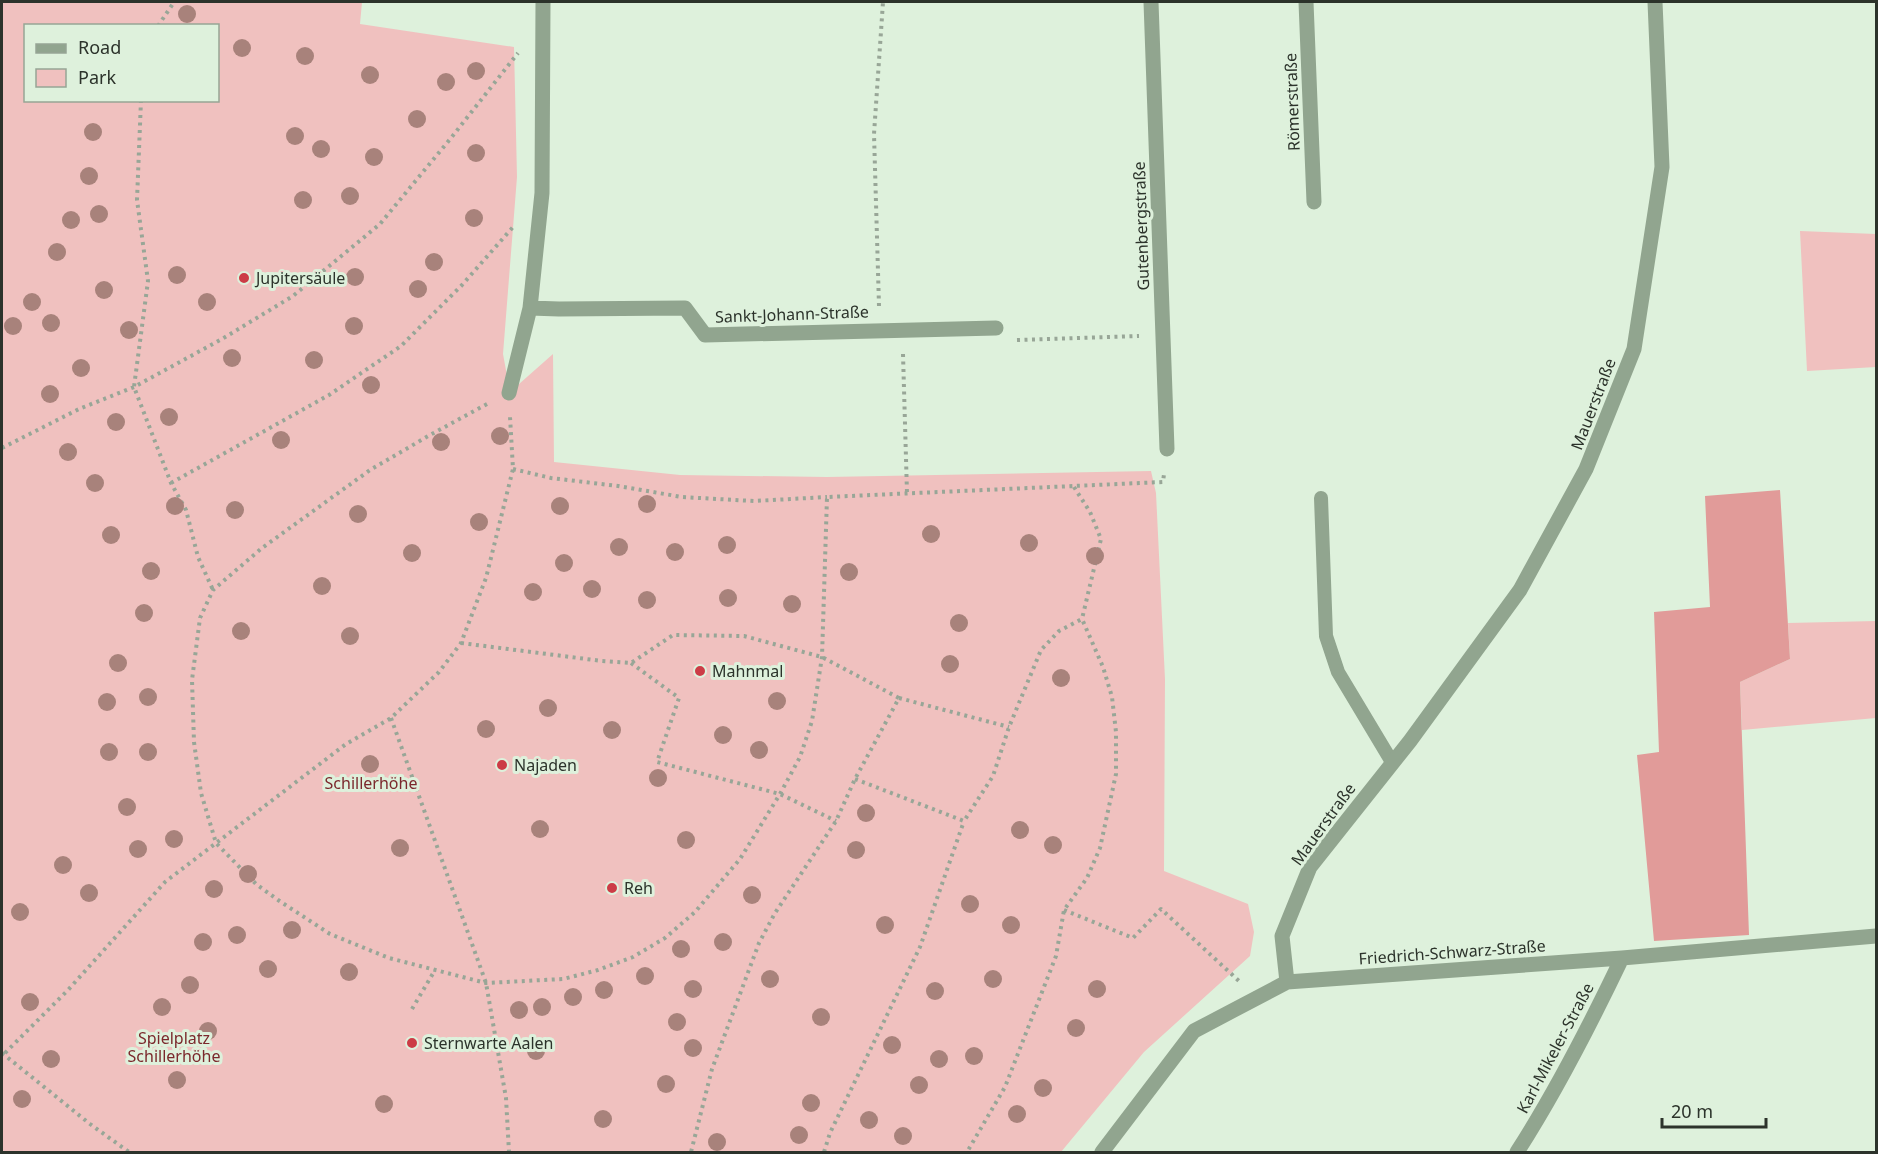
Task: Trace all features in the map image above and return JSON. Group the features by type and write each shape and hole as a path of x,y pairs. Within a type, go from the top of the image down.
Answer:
{"street":[{"path":"509,393 530,308 542,194 543,2"},
{"name":"Gutenbergstraße","path":"1151,2 1167,449"},
{"name":"Römerstraße","path":"1306,2 1314,202"},
{"name":"Mauerstraße","path":"1287,982 1282,936 1310,867 1410,741 1520,590 1587,469 1634,349 1662,166 1655,2"},
{"name":"Sankt-Johann-Straße","path":"530,308 685,308 705,335 996,328"},
{"name":"Friedrich-Schwarz-Straße","path":"1102,1152 1194,1030 1287,982 1622,958 1876,936"},
{"name":"Karl-Mikeler-Straße","path":"1517,1152 1555,1091 1588,1030 1622,958"}],"lane":[{"path":"1321,498 1326,636 1338,672 1392,762"}],"path":[{"path":"160,24 174,2"},
{"path":"879,330 874,134 883,2"},
{"path":"2,448 79,409 134,387 222,339 292,296 380,224 544,19"},
{"path":"141,102 137,200 148,281 134,387 171,483 186,510 198,557 213,590"},
{"path":"171,483 329,395 401,346 462,285 542,194"},
{"path":"996,328 1019,340 1163,335"},
{"path":"903,330 907,493"},
{"path":"129,1152 90,1124 3,1053 68,990 165,882 216,843 346,744 391,718 439,672 461,643 486,578 513,469 509,393 370,470 262,548 213,590 200,618 192,680 194,742 201,793 216,843 256,884 330,934 389,958 486,983 563,979 598,970 633,957 664,938 695,912 740,859 780,794 800,757 812,721 822,657 827,497"},
{"path":"513,469 551,478 682,497 754,501 1163,482 1167,449"},
{"path":"967,1152 1005,1087 1056,957 1064,910 1087,878 1100,848 1116,774 1116,732 1112,697 1103,667 1082,619 1101,539 1090,512 1074,487"},
{"path":"824,1152 830,1133 920,947 964,821 993,776 1009,727 1041,650 1059,631 1082,619"},
{"path":"631,663 673,635 744,636 822,657 899,698 1009,727"},
{"path":"461,643 631,663 679,698 657,762 780,794 836,821"},
{"path":"691,1152 712,1069 759,943 775,913 836,821 855,779 899,698"},
{"path":"391,718 486,983 506,1098 509,1152"},
{"path":"855,779 964,821"},
{"path":"1064,910 1133,938 1161,909 1258,997"},
{"path":"412,1009 435,970"}],"green space":[{"name":"Schillerhöhe","path":"2,2 362,2 360,24 514,47 517,177 503,354 510,392 553,354 554,462 680,475 827,477 1151,471 1156,493 1165,679 1164,871 1248,904 1254,932 1250,956 1144,1052 1061,1152 2,1152"},
{"path":"1800,231 1876,234 1876,367 1807,371"},
{"path":"1876,621 1876,718 1742,730 1740,682 1790,659 1788,623"}],"shaded area":[{"path":"1780,490 1790,659 1740,682 1749,935 1654,941 1637,755 1659,752 1654,612 1710,607 1705,496"}],"place":[{"name":"Jupitersäule","path":"244,278"},
{"name":"Mahnmal","path":"700,671"},
{"name":"Najaden","path":"502,765"},
{"name":"Reh","path":"612,888"},
{"name":"Sternwarte Aalen","path":"412,1043"}],"park label":[{"name":"Spielplatz Schillerhöhe","path":"174,1047"}]}
